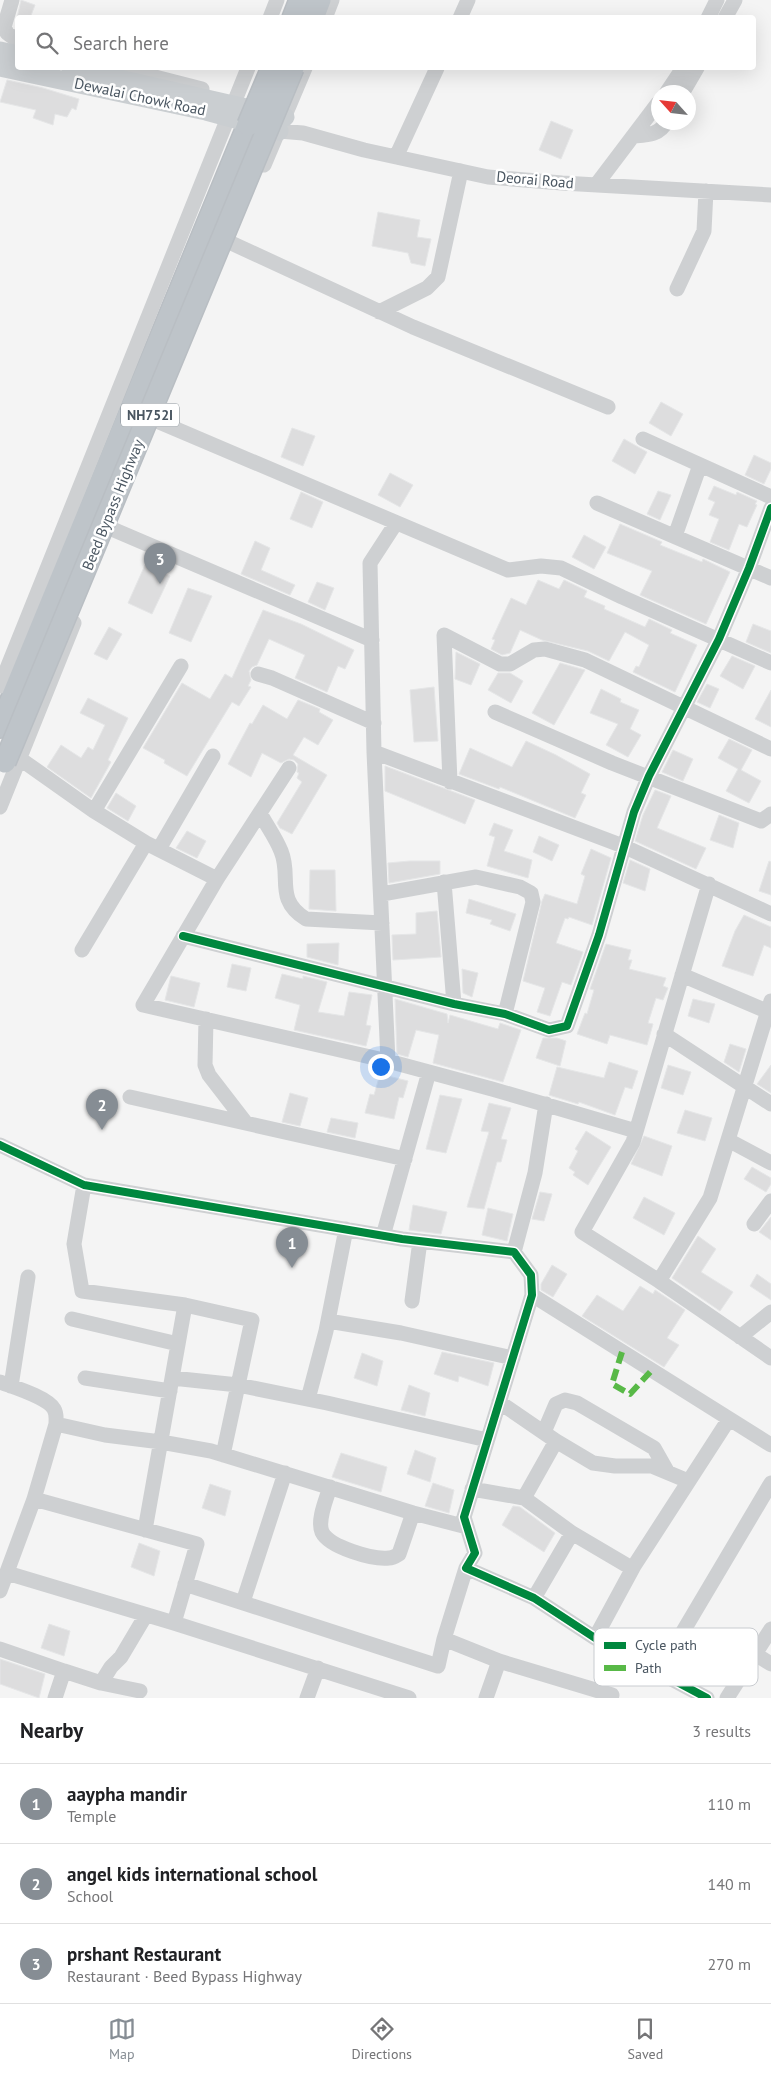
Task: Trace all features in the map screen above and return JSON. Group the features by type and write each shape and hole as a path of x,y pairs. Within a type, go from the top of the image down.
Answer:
{"highway":[{"path":"294,15 300,0"},
{"path":"314,15 320,0"},
{"name":"Beed Bypass Highway","path":"0,727 271,70"},
{"name":"Beed Bypass Highway","path":"8,765 292,70"}],"main road":[{"path":"0,51 15,54"},
{"name":"Dewalai Chowk Road","path":"0,67 15,70"},
{"name":"Dewalai Chowk Road","path":"18,70 231,106"},
{"name":"Dewalai Chowk Road","path":"80,70 231,106 282,124"}],"street":[{"path":"12,0 4,27 7,33 15,39"},
{"path":"271,15 278,0"},
{"path":"326,15 332,0"},
{"path":"461,15 468,0"},
{"path":"710,15 717,0"},
{"path":"727,15 735,0"},
{"path":"126,70 231,106"},
{"path":"0,686 231,106 247,70"},
{"path":"0,807 8,765 112,529 230,242 304,70"},
{"path":"396,156 436,70"},
{"path":"672,85 682,70"},
{"path":"687,85 696,70"},
{"path":"596,185 651,113"},
{"name":"Deorai Road","path":"282,124 303,133 488,177 771,195"},
{"path":"634,136 650,135 660,130"},
{"path":"385,314 427,288 438,277 462,171"},
{"path":"677,289 704,231 706,191"},
{"path":"230,242 413,327 608,407"},
{"path":"157,421 508,570 540,566 561,568 771,662"},
{"path":"643,439 771,498"},
{"path":"675,536 700,465"},
{"path":"597,503 771,578"},
{"path":"183,936 454,1004 505,1014 549,1030 567,1026 602,927 623,846 649,776 683,706 719,640 750,568 771,508"},
{"path":"388,1061 382,894 374,752 370,563 396,523"},
{"path":"112,529 372,640"},
{"path":"450,782 444,636 500,664 510,664 534,650 545,649 584,660 771,749"},
{"path":"94,811 181,666"},
{"path":"258,674 272,678 374,723"},
{"path":"495,712 612,763 761,821 771,814"},
{"path":"374,752 623,846 771,914"},
{"path":"82,950 213,756"},
{"path":"8,765 94,811 152,846 217,879"},
{"path":"289,768 217,879 143,1005 388,1061 546,1104 636,1131"},
{"path":"260,813 282,853 286,896 298,914 306,919 382,923"},
{"path":"382,894 476,877 520,886 531,893 532,902 505,1014"},
{"path":"444,882 454,1004"},
{"path":"709,884 633,1142 582,1232 659,1281 771,1358"},
{"path":"659,1281 710,1198 743,1086 770,1008 682,975"},
{"path":"206,1019 204,1065 209,1075 246,1123"},
{"path":"664,1034 771,1104"},
{"path":"383,1236 429,1072"},
{"path":"130,1097 405,1159"},
{"path":"514,1252 535,1173 546,1104"},
{"path":"728,1140 771,1163"},
{"path":"0,1145 84,1185 383,1236 514,1252 531,1275 532,1294 464,1517 475,1553 466,1568 444,1639 438,1666 185,1584"},
{"path":"84,1185 74,1244 82,1291 186,1305 252,1320 224,1455"},
{"path":"754,1224 771,1201"},
{"path":"308,1399 328,1320 346,1229"},
{"path":"412,1301 420,1241"},
{"path":"0,1591 34,1499 56,1424 56,1415 53,1407 45,1401 5,1384 28,1277"},
{"path":"532,1294 771,1445"},
{"path":"145,1530 186,1305"},
{"path":"740,1337 771,1312"},
{"path":"72,1319 178,1344"},
{"path":"328,1320 402,1333 513,1358"},
{"path":"85,1378 171,1384 238,1386 308,1399 487,1440"},
{"path":"524,1498 550,1436 556,1404 565,1400 576,1403 654,1448 667,1472"},
{"path":"499,1402 594,1463 615,1466 652,1466 688,1481"},
{"path":"600,1628 634,1566 728,1419"},
{"path":"56,1424 105,1435 161,1442 224,1455 413,1513 467,1527"},
{"path":"243,1602 284,1474"},
{"path":"685,1628 771,1483"},
{"path":"330,1487 321,1521 322,1532 329,1540 340,1547 377,1558 391,1558 399,1554 413,1513"},
{"path":"472,1489 524,1498 572,1533 628,1566 634,1566"},
{"path":"34,1499 197,1544 174,1623"},
{"path":"534,1598 572,1533"},
{"path":"466,1568 534,1598 594,1637"},
{"path":"7,1573 174,1623 409,1698"},
{"path":"101,1683 111,1666 121,1657 146,1615"},
{"path":"758,1649 771,1629"},
{"path":"444,1639 499,1661 612,1695"},
{"path":"0,1648 64,1672 101,1683 140,1691"},
{"path":"758,1656 771,1664"},
{"path":"486,1698 499,1661"},
{"path":"307,1698 318,1668"},
{"path":"55,1698 64,1672"},
{"path":"685,1686 707,1698"},
{"path":"727,1698 735,1686"}],"building":[{"path":"21,0 35,5 31,15 18,15"},
{"path":"7,80 79,99 76,110 72,108 67,117 55,114 53,125 33,118 36,110 0,102"},
{"path":"551,121 573,130 561,159 539,150"},
{"path":"378,212 420,220 417,237 431,239 425,266 411,263 408,253 372,246"},
{"path":"661,402 683,414 671,436 649,423"},
{"path":"292,428 315,436 303,466 281,457"},
{"path":"624,439 647,452 635,474 612,461"},
{"path":"754,455 771,463 771,469 764,484 745,475"},
{"path":"390,473 413,485 400,507 378,495"},
{"path":"714,486 736,495 737,492 757,501 747,527 739,524 729,550 710,542 719,519 709,515 715,502 708,499"},
{"path":"658,491 671,495 660,520 647,514"},
{"path":"301,492 323,502 312,528 290,519"},
{"path":"620,524 662,542 660,545 702,562 703,559 730,572 706,624 640,595 652,571 607,553"},
{"path":"584,535 606,547 594,569 572,557"},
{"path":"255,541 270,548 261,570 295,585 290,595 241,574"},
{"path":"145,565 170,576 152,614 128,603"},
{"path":"538,580 559,589 564,580 587,591 584,597 605,606 604,609 645,627 649,619 672,630 670,633 697,645 675,692 633,672 636,666 639,667 649,645 625,632 609,661 588,651 542,640 520,630 510,653 502,655 491,649 495,640 492,639 511,598 526,605"},
{"path":"317,582 334,588 325,610 308,602"},
{"path":"188,588 212,596 191,642 169,633"},
{"path":"263,610 301,624 354,650 345,669 338,666 327,692 295,678 305,655 269,639 257,665 249,671 251,680 248,686 251,687 239,706 232,702 187,776 164,763 165,760 143,748 182,683 210,699 225,674 232,678"},
{"path":"753,624 771,631 771,653 746,642"},
{"path":"109,627 122,634 107,660 94,654"},
{"path":"456,652 480,664 471,685 455,679"},
{"path":"732,656 755,666 743,689 720,676"},
{"path":"560,663 585,670 554,725 532,713"},
{"path":"498,673 510,673 523,681 511,703 488,690"},
{"path":"707,684 719,689 710,708 697,702"},
{"path":"434,687 438,741 414,742 410,690"},
{"path":"601,689 621,699 620,702 639,710 630,729 641,735 628,757 606,745 618,724 590,713"},
{"path":"771,690 771,727 755,719"},
{"path":"88,698 128,718 108,760 111,762 91,798 47,767 61,745 81,758 88,747 93,750 105,725 80,713"},
{"path":"298,700 320,709 319,712 333,720 318,745 304,737 293,755 327,775 292,834 280,828 277,823 302,782 297,778 299,773 297,772 298,764 294,760 289,759 281,763 262,753 251,777 228,764 250,723 252,724 263,705 287,719"},
{"path":"729,739 752,750 741,770 761,781 749,803 726,791 738,769 718,758"},
{"path":"526,741 590,774 581,793 586,795 575,818 500,787 499,789 459,774 470,748 512,767"},
{"path":"673,750 693,759 683,781 662,772"},
{"path":"385,766 475,800 465,824 385,791"},
{"path":"655,790 671,796 657,828 706,848 696,869 635,841 643,815"},
{"path":"116,793 136,806 128,821 107,808"},
{"path":"719,815 739,823 733,848 710,840"},
{"path":"494,823 513,830 504,851 532,860 528,878 487,866 495,837 489,835"},
{"path":"187,831 206,841 197,858 176,848"},
{"path":"539,836 559,845 552,861 533,852"},
{"path":"591,849 611,858 592,925 569,917 568,919 565,918 556,943 583,952 571,985 562,982 550,1016 537,1012 545,988 523,981 542,901 545,894 577,904 585,876 581,874"},
{"path":"630,860 650,869 645,891 623,883"},
{"path":"440,861 440,874 389,883 388,863"},
{"path":"769,861 771,862 771,895 759,891"},
{"path":"310,870 335,870 336,911 309,909"},
{"path":"469,899 516,914 510,931 490,924 492,920 466,913"},
{"path":"437,911 441,957 393,960 392,935 416,934 416,913"},
{"path":"744,915 771,927 771,948 764,945 753,976 722,966 735,931"},
{"path":"339,943 338,965 307,957 307,944"},
{"path":"606,944 631,950 628,960 632,960 629,969 666,978 663,986 668,988 663,1000 656,998 648,1023 653,1024 647,1045 610,1035 607,1044 577,1034 585,1013 587,1014 594,990 590,989"},
{"path":"232,964 251,968 246,991 227,987"},
{"path":"462,969 478,973 472,997 463,993"},
{"path":"282,974 303,979 303,976 327,982 318,1012 344,1016 349,992 372,995 366,1025 371,1026 366,1046 294,1030 300,1005 275,998"},
{"path":"171,976 200,983 194,1007 165,1000"},
{"path":"395,999 447,1014 448,1023 450,1015 498,1029 500,1023 521,1030 503,1082 433,1063 439,1035 416,1030 408,1057 397,1054"},
{"path":"693,999 715,1004 709,1023 688,1016"},
{"path":"543,1038 557,1038 566,1041 560,1066 536,1058"},
{"path":"730,1044 746,1049 739,1072 724,1062"},
{"path":"609,1062 638,1071 632,1089 625,1087 615,1115 579,1102 578,1104 549,1095 557,1067 604,1078"},
{"path":"668,1065 691,1072 683,1095 661,1088"},
{"path":"771,1065 771,1093 757,1084"},
{"path":"380,1074 408,1081 403,1098 399,1097 394,1119 365,1113 370,1094 374,1095"},
{"path":"290,1093 308,1098 300,1126 282,1122"},
{"path":"440,1095 462,1099 446,1153 426,1149"},
{"path":"489,1103 511,1108 501,1139 507,1140 501,1162 497,1162 484,1209 467,1207 489,1132 481,1131"},
{"path":"685,1110 712,1118 705,1141 677,1133"},
{"path":"331,1118 358,1123 355,1138 327,1132"},
{"path":"586,1131 611,1147 588,1185 573,1175 575,1172 569,1168 578,1151 575,1149"},
{"path":"644,1136 672,1146 662,1176 631,1164"},
{"path":"752,1167 771,1178 771,1184 766,1192 744,1179"},
{"path":"540,1192 552,1194 544,1221 532,1219"},
{"path":"644,1197 675,1213 664,1235 633,1218"},
{"path":"413,1205 447,1212 441,1234 409,1230"},
{"path":"488,1208 513,1214 507,1241 482,1235"},
{"path":"771,1217 771,1240 759,1232"},
{"path":"698,1236 716,1249 701,1272 733,1292 720,1311 672,1278"},
{"path":"552,1265 567,1274 553,1297 541,1290 541,1284"},
{"path":"757,1274 771,1284 771,1300 750,1286"},
{"path":"640,1286 653,1294 655,1290 685,1310 667,1338 679,1345 664,1367 582,1316 597,1295 623,1311"},
{"path":"442,1352 494,1363 488,1386 459,1376 458,1382 434,1374"},
{"path":"362,1353 383,1361 377,1386 354,1378"},
{"path":"409,1385 430,1393 425,1416 401,1410"},
{"path":"415,1450 436,1458 430,1482 407,1474"},
{"path":"341,1453 387,1467 381,1492 332,1477"},
{"path":"433,1483 454,1490 449,1513 425,1506"},
{"path":"210,1484 231,1491 225,1516 202,1508"},
{"path":"513,1506 520,1507 555,1533 544,1552 502,1525"},
{"path":"139,1543 160,1551 154,1576 131,1567"},
{"path":"49,1624 70,1631 64,1656 41,1648"},
{"path":"0,1659 45,1674 39,1698 0,1684"}],"marked path":[{"path":"622,1352 612,1384 630,1394 652,1370"}],"cycle path":[{"path":"183,936 454,1004 505,1014 549,1030 567,1026 599,935 634,812 649,776 719,639 749,568 771,508"},
{"path":"0,1145 84,1185 402,1239 514,1252 531,1275 532,1295 464,1517 475,1553 466,1568 534,1598 594,1637"},
{"path":"685,1686 707,1698"}],"place":[{"name":"prshant Restaurant","path":"160,584"},
{"name":"angel kids international school","path":"102,1130"},
{"name":"aaypha mandir","path":"292,1268"}]}
